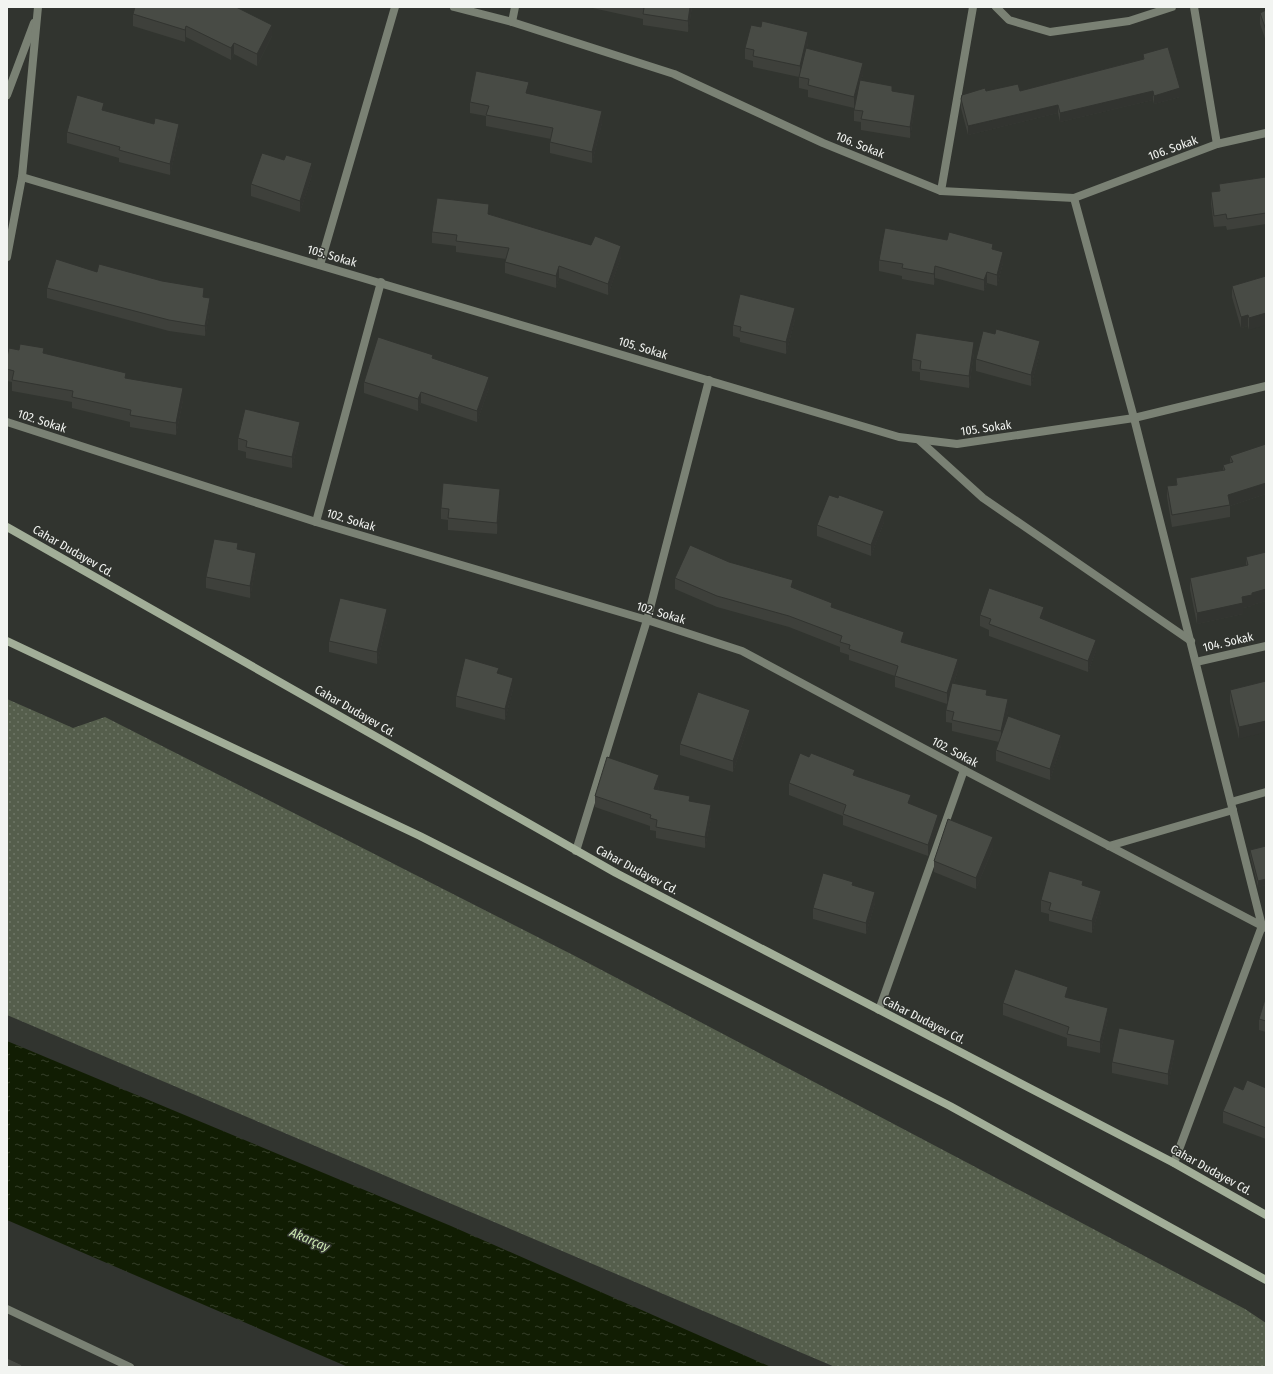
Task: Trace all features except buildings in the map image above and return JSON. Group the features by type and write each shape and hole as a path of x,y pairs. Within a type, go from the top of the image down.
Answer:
{"main road":[{"name":"Cahar Dudayev Cd.","path":"7,527 576,851 1174,1163 1266,1214"},
{"path":"7,641 470,861 950,1106 1266,1280"}],"street":[{"path":"320,265 395,7"},
{"name":"106. Sokak","path":"454,7 512,22 674,74 823,143 941,190 1074,198 1217,144 1266,133"},
{"path":"512,22 515,7"},
{"path":"941,190 973,7"},
{"path":"996,7 1008,20 1050,32 1129,22 1172,7"},
{"path":"1194,7 1217,144"},
{"path":"7,95 38,10"},
{"path":"7,257 22,177 38,10"},
{"name":"105. Sokak","path":"22,177 381,282 899,437 957,444 1134,418 1266,386"},
{"path":"1074,198 1134,418 1264,927 1174,1163"},
{"path":"316,522 381,282"},
{"path":"576,851 647,620 709,380"},
{"name":"102. Sokak","path":"7,422 316,522 647,620 742,651 964,770 1264,927"},
{"path":"919,440 982,498 1191,641"},
{"name":"104. Sokak","path":"1196,662 1266,646"},
{"path":"879,1010 964,770"},
{"path":"1109,846 1232,806 1266,792"},
{"path":"7,1309 130,1367"}],"shaded area":[{"path":"7,699 73,728 105,717 575,956 1245,1309 1266,1323 1266,1367 835,1367 7,1015"}],"water":[{"name":"Akarçay","path":"7,1041 451,1226 771,1367 348,1367 7,1220"}]}
